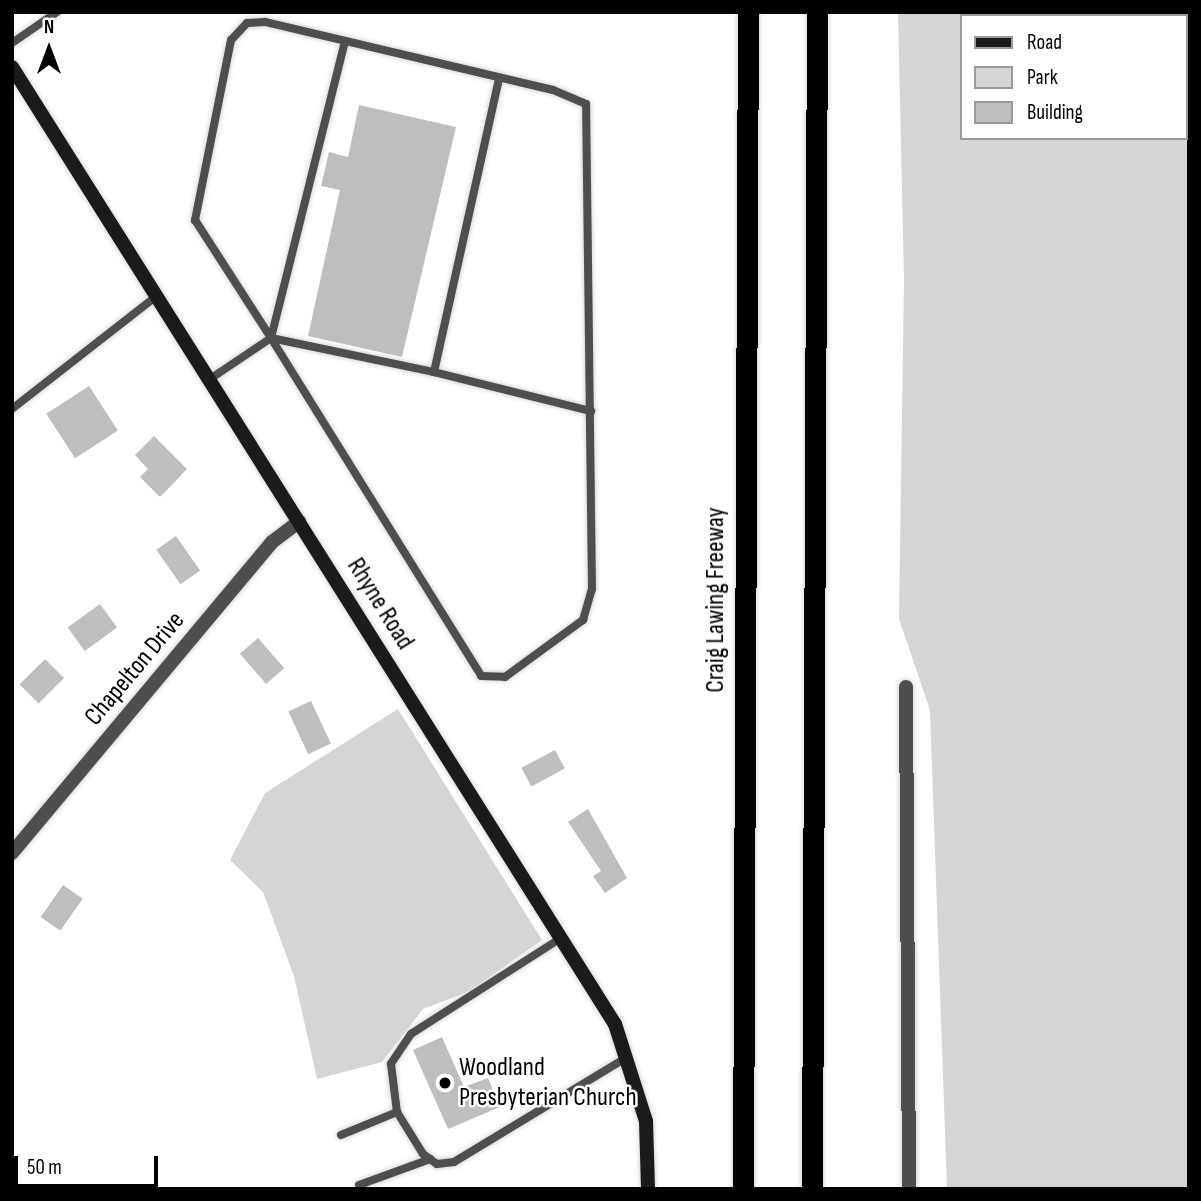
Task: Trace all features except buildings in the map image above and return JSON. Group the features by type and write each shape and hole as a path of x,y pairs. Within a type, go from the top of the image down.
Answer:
{"highway":[{"name":"Craig Lawing Freeway","path":"743,1189 748,12"},
{"path":"812,1189 817,12"}],"street":[{"name":"Rhyne Road","path":"12,67 615,1024 646,1121 648,1189"},
{"name":"Chapelton Drive","path":"12,853 272,542 299,522"},
{"path":"906,687 909,1189"}],"lane":[{"path":"12,43 57,12"},
{"path":"265,22 345,41 577,96 586,104 591,411 590,605 583,620 505,677 494,679 481,676 195,220 231,40 247,23 265,22"},
{"path":"210,379 271,338 345,41"},
{"path":"433,372 499,79"},
{"path":"12,409 158,295"},
{"path":"271,338 433,372 591,411"},
{"path":"430,1159 397,1112 391,1065 411,1034 561,939"},
{"path":"359,1185 430,1159 454,1162 626,1058"},
{"path":"341,1135 397,1112"}],"green space":[{"path":"898,12 1189,12 1189,1189 947,1189 930,710 899,619 904,280"},
{"path":"398,709 542,940 470,991 423,1009 382,1062 317,1079 294,976 263,892 230,860 265,793"}],"place":[{"name":"Woodland Presbyterian Church","path":"445,1083"}]}
